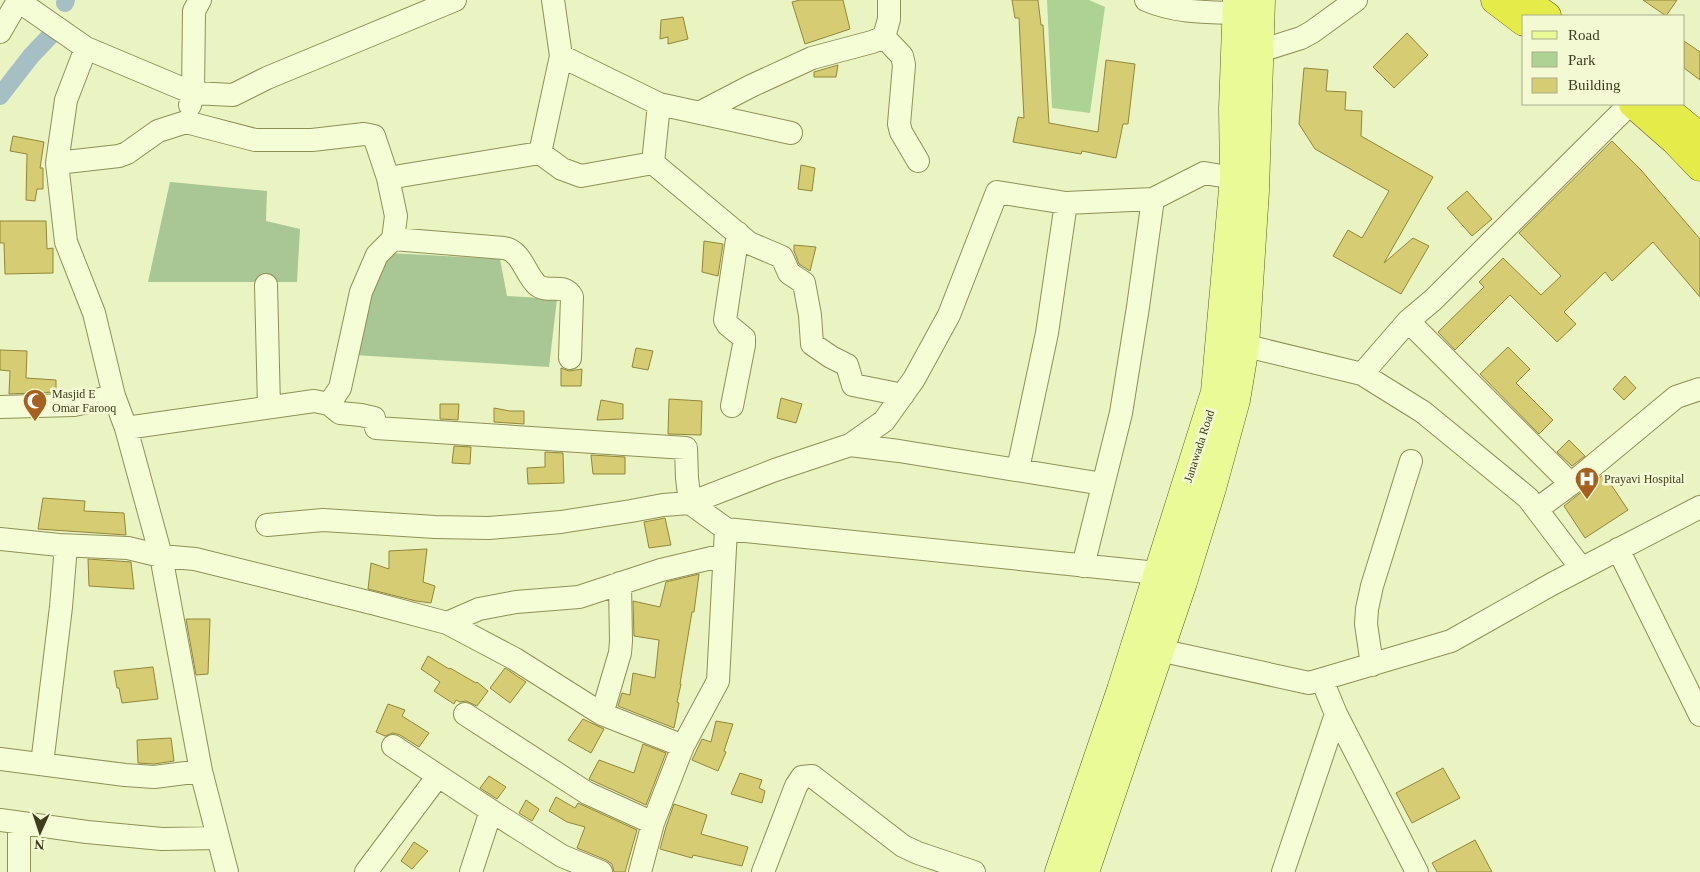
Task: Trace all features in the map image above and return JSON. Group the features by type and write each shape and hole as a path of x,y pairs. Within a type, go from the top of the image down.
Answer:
{"highway":[{"path":"1495,0 1522,20"},
{"path":"1524,0 1546,15"},
{"path":"1632,105 1674,140 1700,167"},
{"path":"1661,105 1700,137"}],"main road":[{"name":"Janawada Road","path":"1059,872 1121,690 1210,413 1215,392 1233,343 1255,191 1261,0"},
{"name":"Janawada Road","path":"1085,872 1183,582 1212,488 1236,400 1233,343 1236,7"}],"street":[{"path":"0,32 18,0 86,48 194,93 233,95 267,78 455,0"},
{"path":"186,122 194,93 194,11 200,0"},
{"path":"540,153 561,56 553,0"},
{"path":"701,112 751,86 812,58 872,42 884,36 889,19 889,0"},
{"path":"1146,0 1177,10 1236,7"},
{"path":"1260,51 1301,38 1356,0"},
{"path":"884,36 902,56 904,65 899,124 901,132 918,161"},
{"path":"86,48 66,100 57,162 66,242 94,314 114,396 126,428 161,556 201,771 227,872"},
{"path":"561,56 659,104 792,133"},
{"path":"653,163 659,104"},
{"path":"1362,374 1408,321 1433,300 1630,105"},
{"path":"57,162 128,154 158,131 186,122 255,140 312,140 364,134 374,136 388,178 396,216 393,239 376,255 361,292 340,388 329,404"},
{"path":"388,178 540,153 562,169 581,176 653,163 749,243 782,257 789,273 804,283 810,315 812,344 847,365 853,385 902,395"},
{"path":"267,525 323,520 435,527 489,528 561,522 663,504 690,503 775,470 850,445 884,421 914,379 949,316 997,192 1066,204 1153,199 1204,173 1234,178"},
{"path":"1082,566 1121,413 1153,199"},
{"path":"1018,470 1046,333 1066,204"},
{"path":"732,406 744,345 744,338 728,325 726,320 738,233"},
{"path":"393,239 504,248 515,252 538,285 544,288 564,289 572,297 570,358"},
{"path":"266,285 269,408"},
{"path":"1408,321 1571,484"},
{"path":"1233,343 1362,374 1423,412 1528,498 1581,568"},
{"path":"1537,510 1676,398 1700,389"},
{"path":"0,407 74,405 114,396"},
{"path":"126,428 314,401 329,404 340,413 374,418 376,428 686,448 690,503 726,529 1158,573 1183,582"},
{"path":"850,445 899,451 1102,484"},
{"path":"1372,665 1366,624 1372,586 1410,461"},
{"path":"1159,650 1309,684 1451,641 1581,568 1700,507"},
{"path":"642,871 653,823 683,746 718,681 726,529"},
{"path":"0,539 66,546 128,548 161,556 195,559 447,623 515,659 602,714 683,746"},
{"path":"42,764 61,607 66,546"},
{"path":"1618,549 1700,715"},
{"path":"447,623 479,609 516,602 579,597 661,570 724,555"},
{"path":"602,714 620,653 620,583"},
{"path":"1322,680 1336,714 1417,872"},
{"path":"465,714 587,793 653,823"},
{"path":"1283,872 1336,714"},
{"path":"393,746 491,811 559,864 601,872"},
{"path":"0,760 154,777 201,771"},
{"path":"366,872 438,776"},
{"path":"763,872 796,786 802,777 812,776 903,846 974,872"},
{"path":"471,872 491,811"},
{"path":"19,872 10,822 87,832 162,838 218,838"}],"green space":[{"path":"1047,0 1089,0 1105,7 1090,113 1052,108"},
{"path":"170,182 267,191 266,221 300,229 297,282 148,282"},
{"path":"389,253 500,259 507,296 557,299 549,367 354,355 368,294"}],"building":[{"path":"800,0 843,0 850,29 805,44 792,2"},
{"path":"1012,0 1038,0 1041,25 1043,25 1049,123 1098,132 1106,60 1135,64 1128,124 1123,124 1116,158 1082,151 1081,154 1013,142 1018,117 1024,118 1019,18 1015,18"},
{"path":"1643,0 1677,0 1667,15"},
{"path":"683,17 688,39 668,44 668,37 660,39 661,20"},
{"path":"1407,33 1428,55 1394,88 1373,67"},
{"path":"1685,42 1700,52 1700,80 1685,69"},
{"path":"838,65 836,77 814,77 814,72"},
{"path":"1304,68 1328,70 1326,91 1346,92 1345,110 1362,111 1361,136 1433,177 1384,263 1413,238 1429,246 1401,294 1333,256 1348,230 1362,238 1389,191 1315,149 1299,124"},
{"path":"13,136 44,142 40,168 43,168 43,189 37,189 35,201 26,200 27,154 10,151"},
{"path":"1612,141 1641,170 1700,239 1700,297 1653,242 1612,281 1605,272 1564,312 1576,324 1557,342 1510,295 1455,350 1438,332 1484,287 1479,282 1503,258 1541,295 1561,276 1519,233"},
{"path":"801,165 815,168 812,191 798,189"},
{"path":"1467,191 1492,219 1472,236 1447,208"},
{"path":"0,221 46,221 47,249 53,248 53,273 5,274 4,243 0,243"},
{"path":"704,241 723,244 718,276 702,272"},
{"path":"794,245 816,247 810,271 799,264 794,251"},
{"path":"1508,347 1530,369 1516,383 1553,420 1539,434 1480,374"},
{"path":"636,348 653,351 648,370 632,367"},
{"path":"0,350 27,351 26,378 56,380 56,392 9,394 10,371 0,370"},
{"path":"561,368 569,371 582,369 581,386 561,386"},
{"path":"1625,376 1636,388 1624,400 1613,389"},
{"path":"781,398 802,404 796,423 777,418"},
{"path":"669,399 702,401 701,435 668,434"},
{"path":"601,400 623,404 623,419 597,420"},
{"path":"440,404 459,404 458,420 440,419"},
{"path":"494,408 524,411 524,424 494,422"},
{"path":"1569,440 1585,456 1572,466 1557,452"},
{"path":"454,446 471,447 470,464 452,463"},
{"path":"545,452 563,453 564,483 528,484 527,468 545,467"},
{"path":"591,455 625,457 625,474 593,474"},
{"path":"1604,474 1628,510 1585,538 1564,506"},
{"path":"43,498 85,501 84,511 124,513 126,535 38,529"},
{"path":"665,518 671,545 649,548 644,522"},
{"path":"427,549 423,582 435,586 431,603 368,589 371,563 389,569 389,551"},
{"path":"88,559 131,562 134,589 89,586"},
{"path":"699,574 674,728 618,706 622,693 630,695 633,673 655,678 659,640 634,636 633,601 660,607 666,582"},
{"path":"186,619 210,619 208,674 196,675"},
{"path":"428,656 449,669 477,682 488,691 477,706 466,701 460,702 456,700 454,704 434,691 440,682 421,669"},
{"path":"153,667 158,699 122,703 114,671"},
{"path":"505,668 526,682 510,703 490,688"},
{"path":"388,704 405,710 402,716 429,733 419,747 400,735 393,733 385,736 376,732"},
{"path":"583,719 604,729 591,753 568,740"},
{"path":"716,721 733,724 724,751 726,752 718,771 692,760 702,739 711,742"},
{"path":"171,738 174,761 154,764 138,763 137,740"},
{"path":"643,744 666,753 646,805 589,779 599,760 634,773"},
{"path":"1443,768 1460,798 1412,823 1396,793"},
{"path":"740,773 762,780 759,788 765,791 762,803 731,794"},
{"path":"489,776 506,787 497,799 480,788"},
{"path":"556,797 575,808 578,803 637,830 625,872 614,872 612,864 606,860 577,848 585,827 567,822 549,811"},
{"path":"526,800 539,809 532,821 519,813"},
{"path":"674,804 707,815 701,834 748,847 742,866 693,855 692,858 660,849"},
{"path":"1475,840 1492,872 1437,872 1432,863"},
{"path":"414,842 428,851 412,869 401,861"}],"waterway":[{"path":"0,96 31,56 50,36"}],"place":[{"name":"Masjid E Omar Farooq","path":"35,422"},
{"name":"Prayavi Hospital","path":"1587,500"}]}
